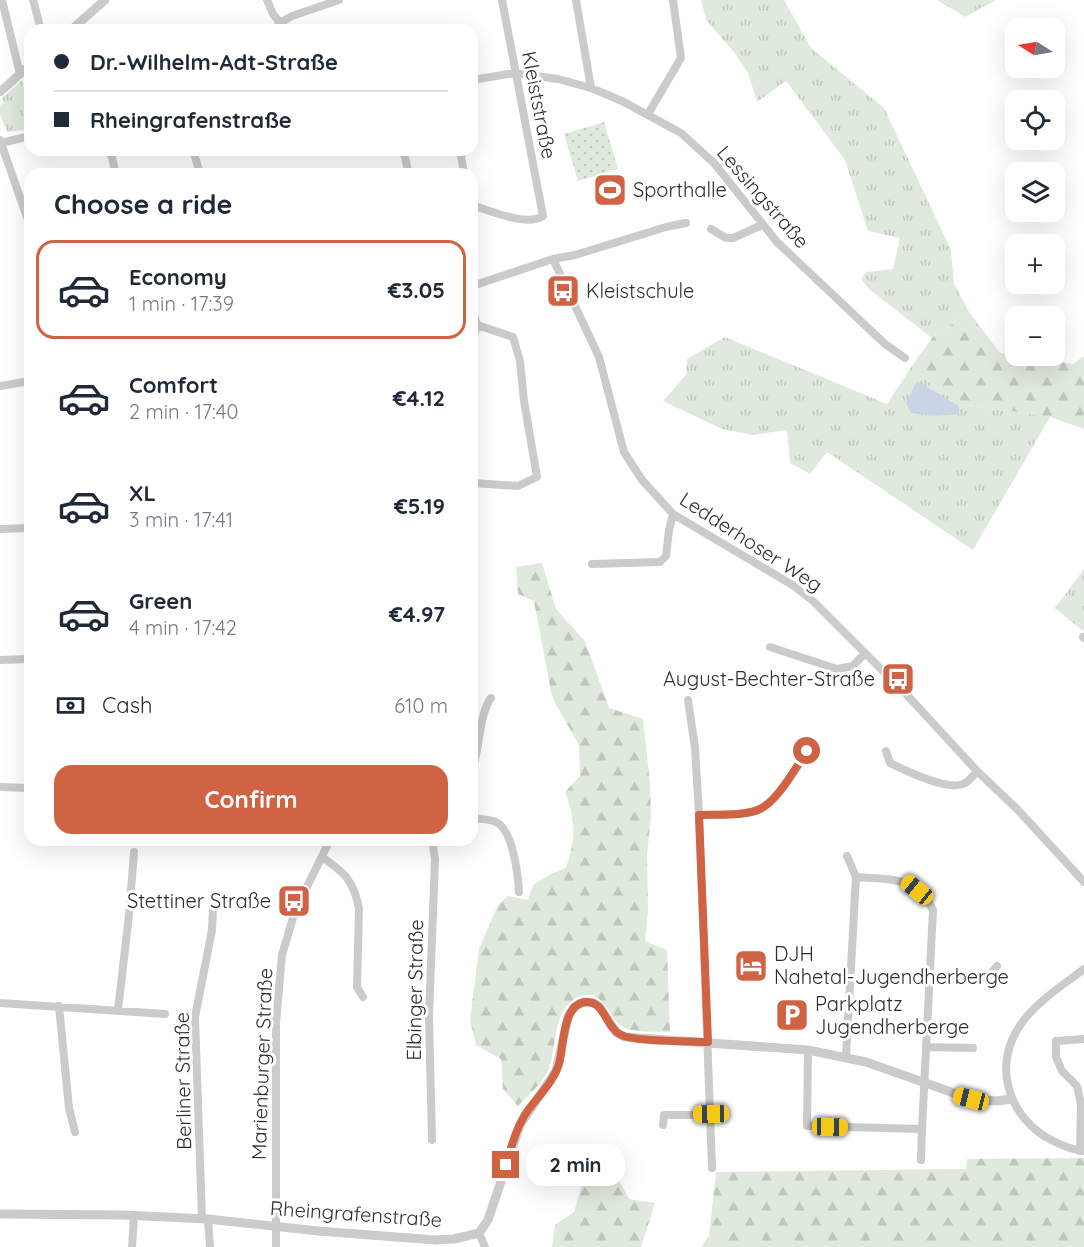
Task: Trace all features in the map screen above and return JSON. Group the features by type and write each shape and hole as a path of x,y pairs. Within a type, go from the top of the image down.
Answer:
{"street":[{"path":"2,0 20,74"},
{"path":"33,0 39,24"},
{"path":"77,24 105,0"},
{"path":"267,0 280,23 292,16 339,0"},
{"name":"Kleiststraße","path":"478,208 521,220 534,221 543,216 502,0"},
{"path":"576,0 591,88"},
{"path":"648,114 681,58 673,0"},
{"path":"0,92 24,70"},
{"name":"Lessingstraße","path":"478,79 515,73 558,79 591,88 648,114 681,133 714,163 777,242 885,344 904,358"},
{"path":"24,137 0,142 24,209"},
{"path":"478,284 553,259 575,255 686,223"},
{"path":"711,229 726,238 733,238 762,225"},
{"name":"Ledderhoser Weg","path":"553,259 599,357 624,452 642,480 673,514 794,586 814,602 865,652 977,771 1018,810 1084,882"},
{"path":"478,325 513,337 520,361 524,401 537,477 518,486 478,483"},
{"path":"0,386 24,382"},
{"path":"592,564 660,562 666,556 673,514"},
{"path":"0,529 24,528"},
{"path":"770,647 837,669 853,666 865,652"},
{"path":"0,660 24,659"},
{"path":"478,750 486,707 491,698"},
{"path":"688,700 699,815 712,1168"},
{"path":"699,815 742,813 762,808 785,783 814,741"},
{"path":"886,751 890,764 920,777 956,786 966,784 977,771"},
{"path":"0,788 24,788"},
{"path":"478,819 494,821 507,835 516,863 519,892"},
{"name":"Marienburger Straße","path":"276,1247 276,1023 282,955 295,911 327,846"},
{"name":"Elbinger Straße","path":"432,1140 429,1017 435,858 433,846"},
{"path":"118,1010 135,852"},
{"path":"846,1057 856,877 847,856"},
{"path":"322,857 345,873 353,885 357,898 359,908 357,987 363,998"},
{"path":"856,877 907,881 928,898 933,910 921,1161"},
{"name":"Berliner Straße","path":"210,1247 205,1219 195,1017 212,930 213,908"},
{"path":"930,976 987,978 997,966"},
{"path":"1084,969 1045,1000 1021,1023 1010,1043 1006,1066 1011,1099 1031,1126 1043,1136 1065,1147 1082,1151 1081,1105 1077,1086 1062,1071 1056,1057 1056,1041 1084,1039"},
{"path":"485,1247 479,1233 488,1220 520,1125 554,1076 559,1064 568,1017 574,1007 584,1002 599,1006 616,1032 625,1036 808,1050 846,1057 971,1099 998,1101 1011,1099"},
{"path":"0,1003 59,1005 165,1014"},
{"path":"59,1005 69,1108 75,1132"},
{"path":"926,1047 973,1048"},
{"path":"808,1050 807,1126 922,1129"},
{"path":"663,1125 664,1115 711,1114"},
{"name":"Rheingrafenstraße","path":"0,1214 205,1219 417,1243 454,1239 479,1233"},
{"path":"132,1247 134,1216"}],"green space":[{"path":"701,0 784,0 811,48 884,108 951,250 954,284 969,312 932,338 869,289 861,279 866,272 893,269 900,238 868,231 845,160 786,81 757,102 748,73 734,52 706,20"},
{"path":"937,0 996,0 965,17"},
{"path":"22,80 24,130 7,132 0,114 0,105 4,103 2,98"},
{"path":"604,122 618,169 578,181 564,134"},
{"path":"969,312 1000,353 1005,354 1005,366 1065,366 1065,363 1073,364 1084,356 1084,429 1050,417 967,405 930,383 912,366 932,338"},
{"path":"725,337 887,404 912,366 930,383 967,405 1050,417 973,550 827,452 810,474 790,463 787,430 753,435 722,429 663,401 686,375 687,359"},
{"path":"542,563 556,609 585,641 609,708 643,719 651,815 647,855 648,909 645,941 667,950 670,1032 637,1031 625,1028 616,1021 599,999 586,995 578,997 569,1003 559,1020 548,1071 518,1106 503,1089 501,1059 476,1045 470,1020 479,949 498,905 508,896 528,900 533,885 566,868 572,848 573,821 565,792 580,776 579,745 551,692 534,601 518,594 516,567"},
{"path":"1084,569 1084,630 1083,631 1055,608"},
{"path":"1084,1158 1084,1247 701,1247 709,1236 716,1172 966,1169 967,1159"},
{"path":"586,1171 616,1175 629,1199 655,1203 641,1247 552,1247 555,1225 574,1212"}],"water":[{"path":"917,381 959,406 959,414 935,416 911,413 906,403"}],"place":[{"name":"Sporthalle","path":"610,190"},
{"name":"Kleistschule","path":"563,291"},
{"name":"August-Bechter-Straße","path":"898,679"},
{"name":"Stettiner Straße","path":"294,901"},
{"name":"DJH Nahetal-Jugendherberge","path":"751,966"},
{"name":"Parkplatz Jugendherberge","path":"792,1015"}],"route":[{"path":"506,1165 520,1125 554,1076 559,1064 568,1017 579,1003 590,1002 599,1006 620,1035 632,1038 708,1042 699,815 742,813 762,808 785,783 807,751"}]}
